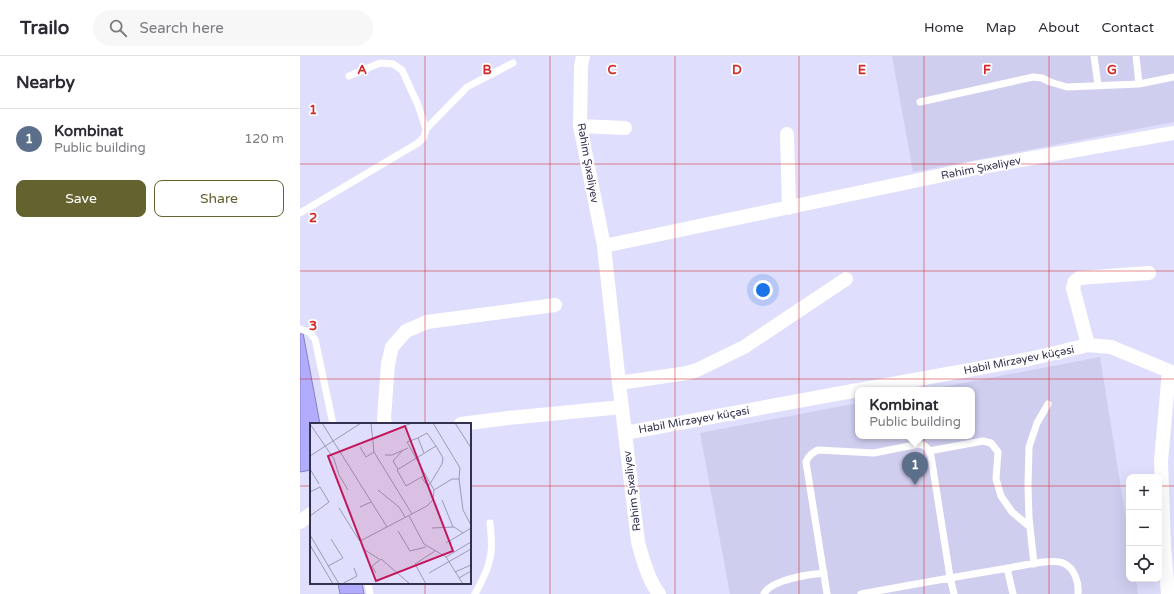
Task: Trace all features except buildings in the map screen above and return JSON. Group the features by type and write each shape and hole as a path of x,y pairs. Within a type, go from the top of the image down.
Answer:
{"street":[{"name":"Rəhim Şıxəliyev","path":"583,56 581,66 580,126 604,246 618,383 638,542 652,584 659,594"},
{"path":"580,126 625,128"},
{"path":"787,134 789,208"},
{"name":"Rəhim Şıxəliyev","path":"604,246 976,168 1174,134"},
{"path":"1088,345 1073,288 1075,281 1080,278 1149,273"},
{"path":"618,383 687,373 697,370 744,347 846,279"},
{"path":"385,423 388,364 392,347 406,331 427,322 555,305"},
{"name":"Habil Mirzəyev küçəsi","path":"875,387 1029,359 1088,345 1111,346 1171,372"},
{"path":"1168,594 1169,546 1161,461 1171,372"},
{"name":"Habil Mirzəyev küçəsi","path":"625,433 855,391"},
{"path":"469,423 622,407"},
{"path":"300,522 310,515"}],"lane":[{"path":"1094,56 1098,86"},
{"path":"1136,56 1138,84"},
{"path":"300,213 418,143 424,137 426,129 467,88 513,62"},
{"path":"349,76 380,63 393,64 402,70 418,105 426,129"},
{"path":"920,102 1033,77 1042,78 1067,87 1138,84 1174,78"},
{"path":"300,328 309,332 315,339 333,423"},
{"path":"1034,564 1030,526 1028,474 1029,447 1037,423 1048,404"},
{"path":"929,451 983,441 991,443 998,452 996,479 1001,496 1012,512 1030,526"},
{"path":"827,594 806,462 812,453 818,450 874,453 919,444 926,446 929,451 954,594"},
{"path":"475,594 487,570 490,559 492,548 490,523"},
{"path":"861,594 950,577 1056,562 1062,562 1073,571 1078,582 1078,594"},
{"path":"1007,568 1013,594"},
{"path":"764,594 776,584 802,576 824,572"},
{"path":"368,584 370,594"}],"shaded area":[{"path":"892,56 1174,56 1174,122 913,172"},
{"path":"1100,357 1126,519 1126,582 1136,582 1138,594 730,594 700,433 855,404 855,439 975,439 975,387 942,387"}],"place":[{"name":"Kombinat","path":"915,485"}]}
